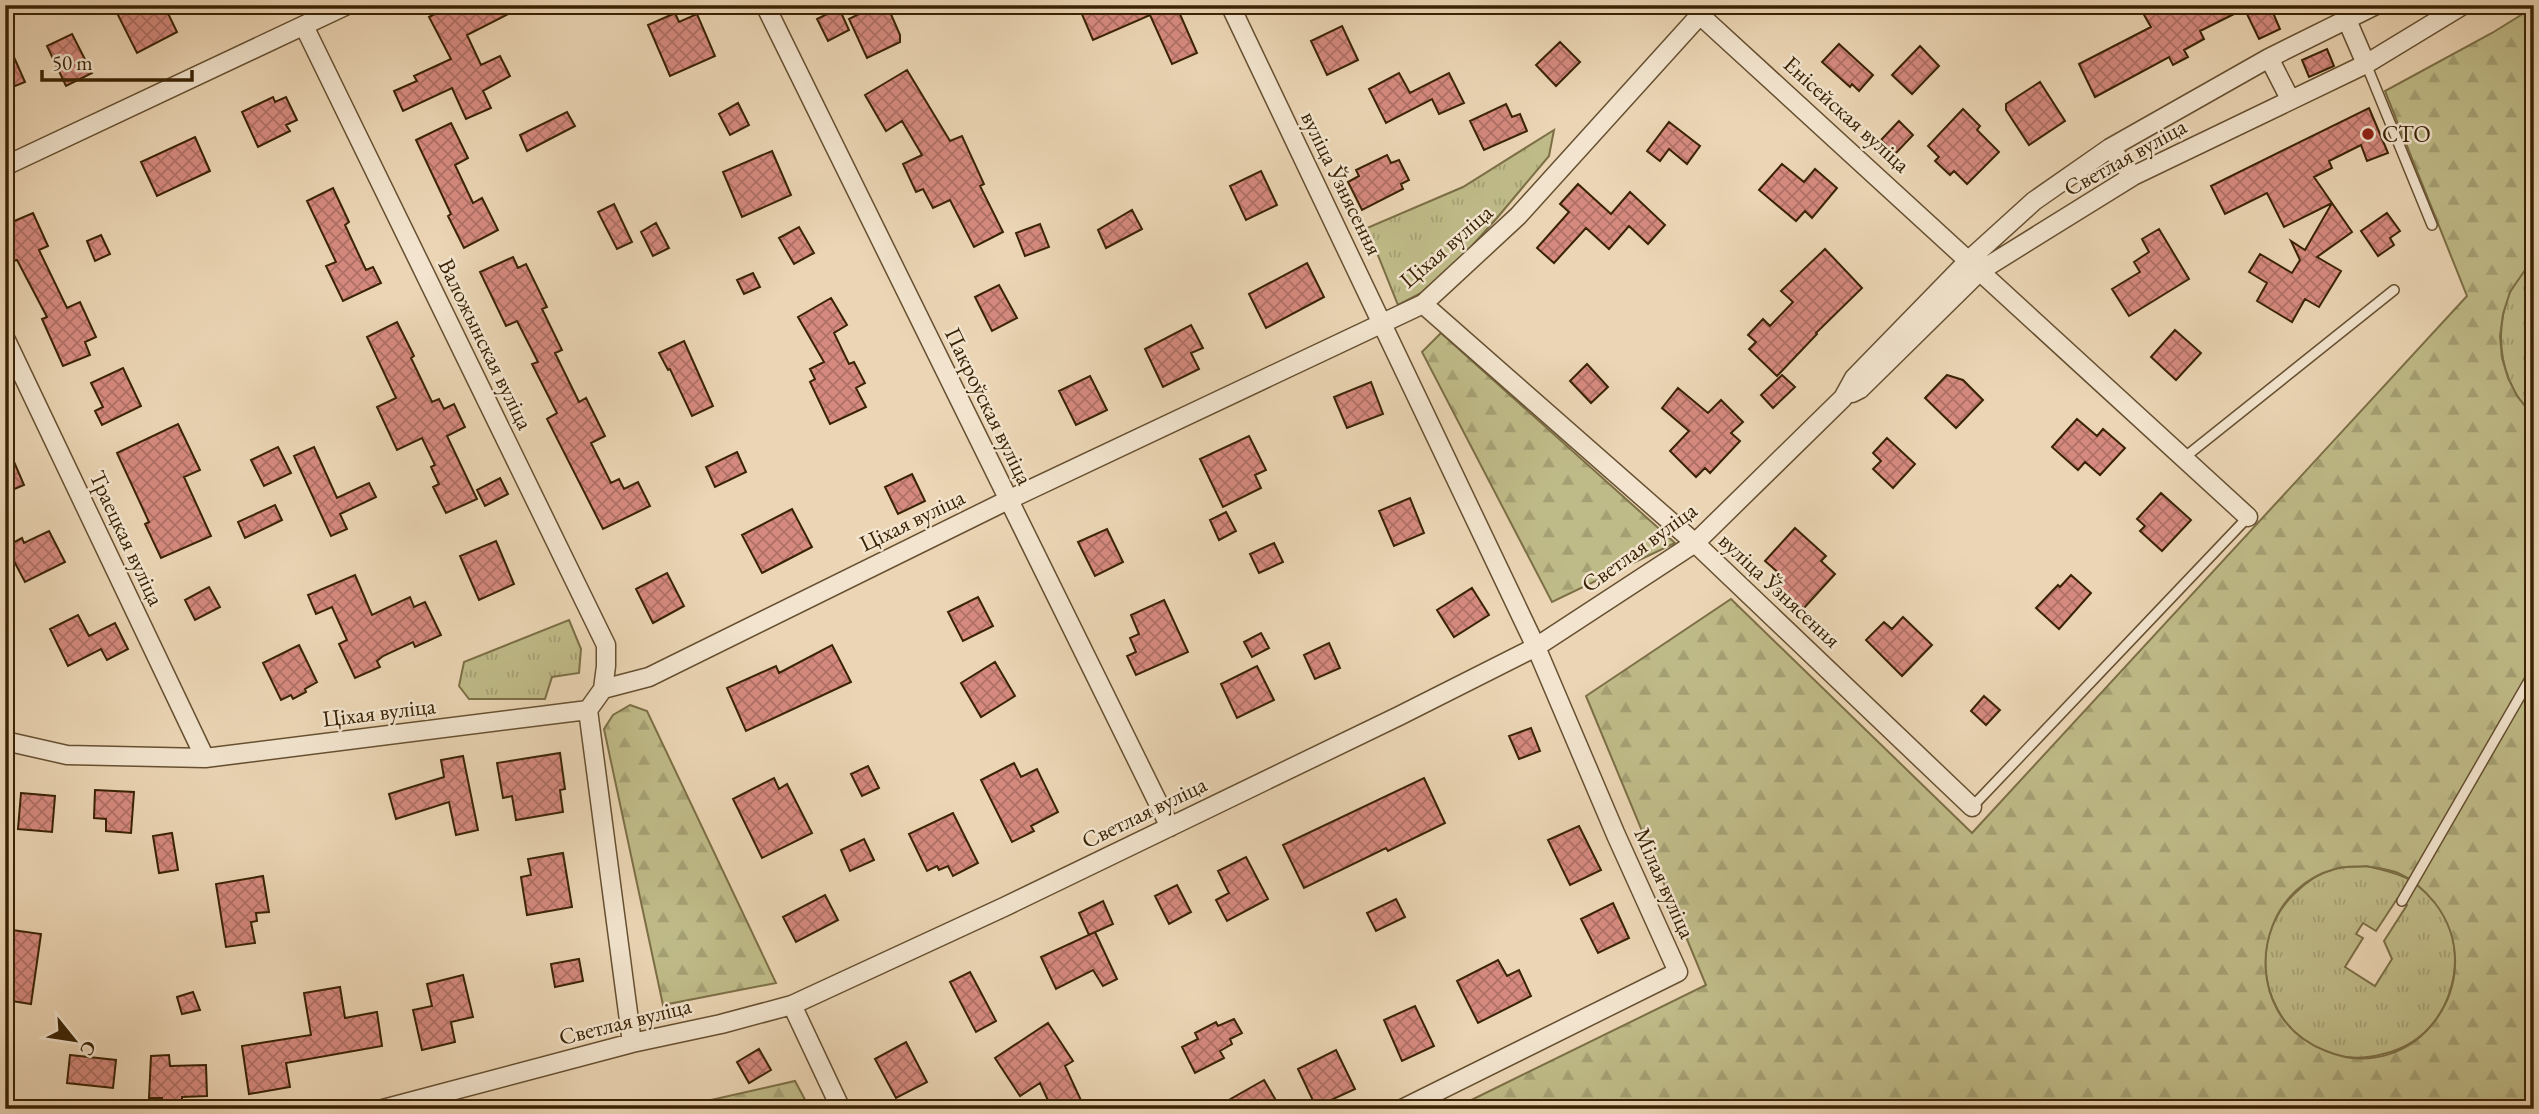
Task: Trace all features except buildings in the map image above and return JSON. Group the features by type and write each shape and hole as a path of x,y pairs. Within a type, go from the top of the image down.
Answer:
{"street":[{"path":"5,166 347,5"},
{"name":"Пакроўская вуліца","path":"765,5 1170,827"},
{"name":"вуліца Ўзнясення","path":"1230,5 1536,647"},
{"name":"Светлая вуліца","path":"383,1109 632,1043 792,1005 1170,827 1536,647 1695,543 1843,398 1860,389 2034,201 2110,148 2269,58 2376,5"},
{"name":"Светлая вуліца","path":"1975,265 2133,176 2366,64 2463,5"},
{"name":"Ціхая вуліца","path":"603,688 649,677 1008,500 1423,304 1518,216 1700,9"},
{"name":"Енісейская вуліца","path":"1700,9 2248,517"},
{"path":"2347,20 2366,64"},
{"name":"Валожынская вуліца","path":"304,26 606,645 603,688"},
{"path":"2269,58 2290,99"},
{"path":"2110,148 2133,176"},
{"name":"вуліца Ўзнясення","path":"1423,304 1695,543 1972,807"},
{"name":"Траецкая вуліца","path":"5,338 205,758"},
{"name":"Мілая вуліца","path":"1402,1109 1678,972 1536,647"},
{"path":"603,688 588,710 632,1043"},
{"name":"Ціхая вуліца","path":"5,741 67,755 205,758 588,710"},
{"path":"792,1005 841,1109"}],"lane":[{"path":"2366,64 2432,225"},
{"path":"2185,457 2394,290"},
{"path":"1972,807 2248,517"},
{"path":"2402,901 2534,672"}],"green space":[{"path":"2534,7 2534,257 2510,292 2500,336 2502,358 2508,378 2517,396 2534,417 2534,1109 1453,1109 1706,985 1586,696 1731,599 1972,833 2467,296 2385,91","holes":["2366,866 2390,870 2403,876 2435,903 2451,933 2455,963 2450,993 2436,1019 2415,1040 2389,1054 2359,1058 2318,1048 2298,1035 2278,1011 2269,990 2266,969 2272,926 2282,907 2296,890 2335,869"]},
{"path":"1554,130 1549,156 1497,218 1427,290 1398,305 1367,228 1463,187"},
{"path":"2534,257 2534,417 2509,380 2501,337 2509,294"},
{"path":"1441,333 1675,543 1552,602 1422,352"},
{"path":"569,620 581,649 579,673 552,677 545,699 469,699 459,686 464,662"},
{"path":"630,705 647,711 776,983 663,1005 604,729 613,715"},
{"path":"2366,866 2412,881 2425,890 2437,904 2452,936 2454,971 2444,1006 2435,1021 2418,1038 2391,1052 2349,1057 2319,1050 2295,1033 2277,1009 2267,981 2266,951 2274,921 2298,890 2328,871 2342,867","holes":["2397,899 2407,905 2384,941 2392,959 2375,986 2345,967 2363,938 2356,934 2363,923 2376,931"]},
{"path":"795,1081 810,1109 671,1109"}],"place":[{"name":"СТО","path":"2368,134"}]}
